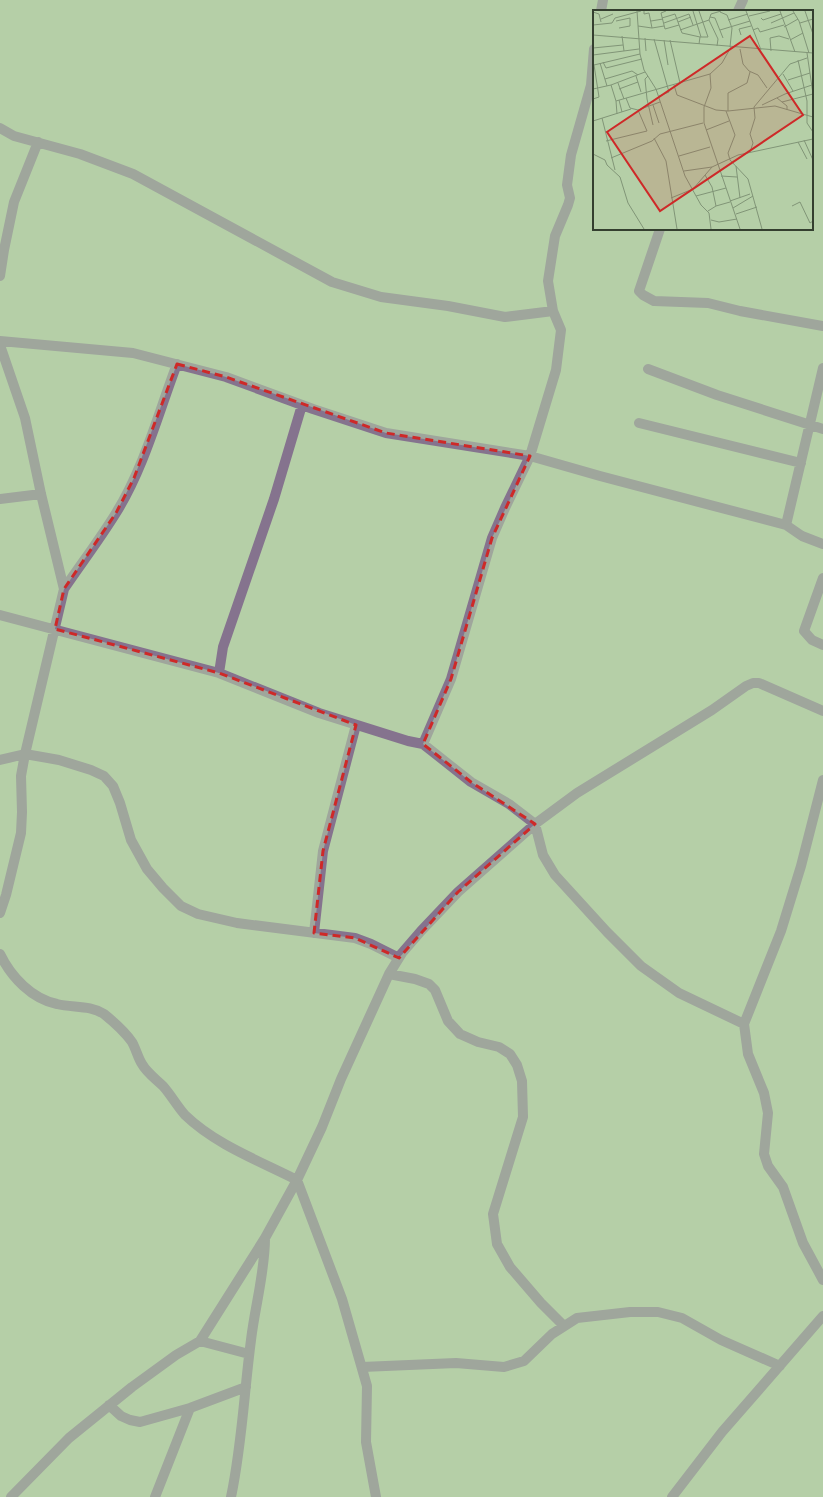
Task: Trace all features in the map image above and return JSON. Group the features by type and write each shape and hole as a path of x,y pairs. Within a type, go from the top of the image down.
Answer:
{"street":[{"path":"601,10 603,0"},
{"path":"738,10 743,0"},
{"path":"424,744 451,679 492,538 530,456 556,370 561,330 553,311 548,281 555,236 570,198 567,185 571,155 591,85 593,61"},
{"path":"0,128 14,136 80,154 133,174 332,282 381,297 448,306 505,317 553,311"},
{"path":"0,276 14,202 38,142"},
{"path":"660,230 639,291 649,299 654,301 708,302 740,311 823,326"},
{"path":"0,341 133,353 226,377 302,405 386,433 530,456 786,525 802,536 823,544"},
{"path":"0,345 25,418 41,494 64,589"},
{"path":"0,913 6,895 21,833 21,776 25,754 64,589 116,513 134,478 176,364"},
{"path":"786,525 823,368"},
{"path":"648,369 717,395 823,429"},
{"path":"219,673 223,647 274,499 302,405"},
{"path":"639,422 801,462"},
{"path":"0,499 41,494"},
{"path":"823,578 804,631 812,640 823,645"},
{"path":"0,615 219,673 319,713 408,741 424,744 471,782 509,804 535,824 543,855 555,875 607,932 641,966 679,993 744,1024"},
{"path":"11,1497 69,1438 176,1355 200,1341 265,1238 297,1180 322,1127 341,1079 389,974 399,958 421,931 458,892 535,824 577,793 712,710 750,684 759,684 823,711"},
{"path":"314,933 323,850 356,725"},
{"path":"0,760 25,754 59,760 91,770 104,776 113,786 120,803 131,840 147,869 181,906 198,914 237,923 355,938 399,958"},
{"path":"823,780 801,866 781,930 744,1024 748,1054 764,1093 768,1113 764,1154 774,1176 783,1187 803,1244 823,1280"},
{"path":"0,954 6,967 20,983 40,999 58,1004 85,1007 103,1013 118,1026 132,1042 142,1065 185,1114 207,1133 297,1180 342,1299 367,1386 366,1442 376,1497"},
{"path":"389,974 415,979 429,984 435,990 448,1021 460,1034 478,1042 499,1047 510,1054 517,1065 522,1082 523,1117 493,1214 496,1244 510,1267 541,1303 564,1326"},
{"path":"230,1497 236,1471 254,1312 265,1256 265,1238"},
{"path":"362,1367 456,1363 504,1366 524,1361 552,1334 577,1318 608,1314 658,1312 682,1318 721,1340 780,1366"},
{"path":"672,1497 722,1432 823,1316"},
{"path":"200,1341 249,1354"},
{"path":"110,1405 121,1416 140,1422 190,1408 246,1387"},
{"path":"155,1497 190,1408"}],"highlighted area":[{"path":"177,364 226,377 386,433 530,456 492,538 451,679 423,744 471,782 535,824 458,892 399,958 355,938 314,933 323,851 356,725 219,673 55,629 64,589 116,513 134,478"}]}
